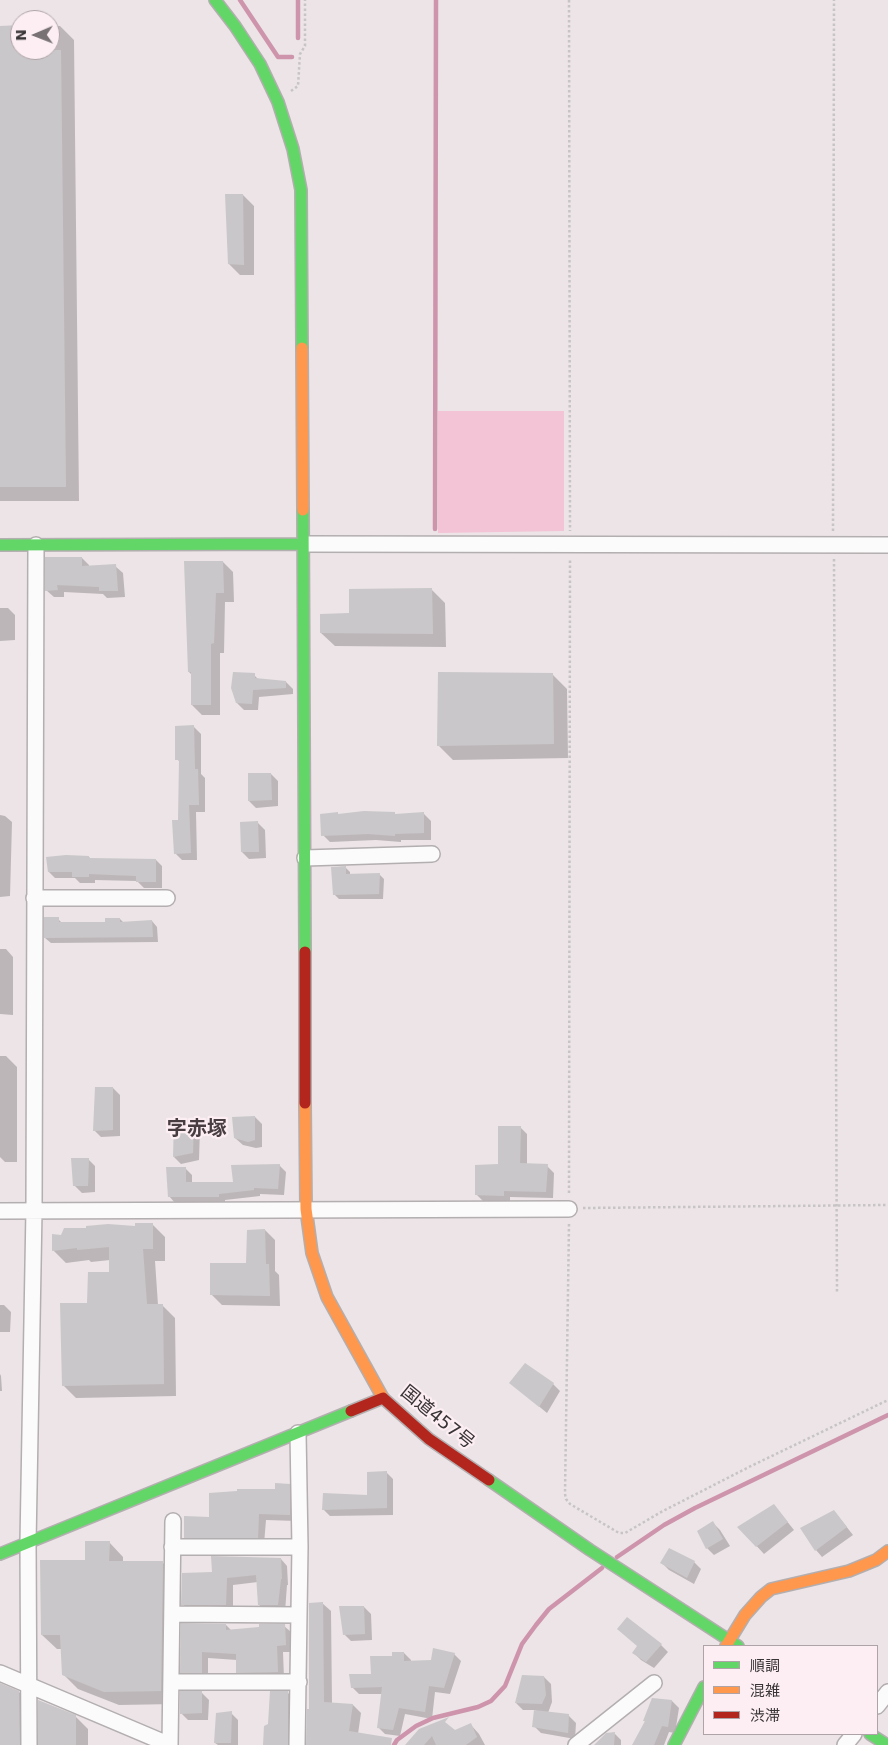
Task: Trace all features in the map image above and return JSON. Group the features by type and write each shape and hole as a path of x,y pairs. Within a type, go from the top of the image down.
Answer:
{"main road":[{"path":"214,0 235,26 260,64 278,102 293,148 301,190 306,1209 312,1253 327,1297 384,1398"},
{"path":"0,545 303,544"},
{"name":"国道457号","path":"0,1554 384,1398 429,1439 731,1644"},
{"path":"731,1644 745,1615 771,1589 849,1571 876,1560 888,1551"},
{"path":"674,1745 703,1689"},
{"path":"872,1735 887,1745"}],"street":[{"path":"303,544 888,545"},
{"path":"29,1745 28,1543 34,1210 36,545"},
{"path":"305,858 432,854"},
{"path":"34,898 167,898"},
{"path":"0,1211 569,1209"},
{"path":"297,1745 300,1547 298,1433"},
{"path":"0,1673 170,1745 173,1520"},
{"path":"172,1547 300,1547"},
{"path":"172,1614 299,1615"},
{"path":"171,1682 299,1682"},
{"path":"576,1745 654,1683"},
{"path":"878,1705 888,1692"},
{"path":"845,1745 853,1735"}],"path":[{"path":"278,102 298,86 300,54 305,46 305,0"},
{"path":"569,0 569,1209 566,1499 570,1504 619,1533 625,1533 663,1511 749,1467 888,1400"},
{"path":"834,0 837,1294"},
{"path":"569,1209 888,1205"}],"shaded area":[{"path":"438,411 564,411 564,531 438,533"}],"building":[{"path":"0,26 10,26 10,60 60,60 61,50 66,487 0,487"},
{"path":"225,194 243,194 244,265 228,264"},
{"path":"45,557 82,557 82,566 116,564 118,591 99,591 99,587 57,585 58,590 45,591"},
{"path":"184,561 223,561 224,593 216,593 214,643 211,644 211,705 191,705 191,672 188,672"},
{"path":"432,588 433,634 320,633 320,614 349,613 349,589"},
{"path":"233,672 255,673 255,678 286,681 286,688 253,690 252,704 236,703 231,688"},
{"path":"438,672 553,673 554,744 437,746"},
{"path":"194,725 195,769 198,769 199,805 189,805 191,853 174,854 172,820 178,820 179,760 175,760 175,726"},
{"path":"248,773 271,773 272,800 248,801"},
{"path":"364,811 395,812 395,814 424,812 424,833 395,834 395,836 368,834 321,836 320,814"},
{"path":"258,821 259,852 241,852 240,822"},
{"path":"66,855 89,856 89,858 156,859 156,882 136,882 136,876 89,874 89,877 72,877 72,872 48,872 46,857"},
{"path":"346,866 346,874 380,873 379,894 333,895 331,867"},
{"path":"44,917 59,917 59,922 105,922 105,918 120,918 120,922 152,920 153,937 44,938"},
{"path":"95,1087 113,1087 113,1130 93,1131"},
{"path":"255,1116 255,1140 248,1142 234,1138 232,1117"},
{"path":"174,1120 194,1120 193,1153 173,1157"},
{"path":"498,1126 521,1126 520,1163 548,1164 546,1192 504,1191 504,1196 475,1195 475,1165 498,1164"},
{"path":"71,1158 89,1158 88,1186 73,1186"},
{"path":"280,1164 278,1189 254,1188 254,1190 219,1194 219,1197 168,1197 166,1167 186,1167 186,1182 233,1182 231,1165"},
{"path":"135,1223 153,1223 153,1249 143,1249 147,1304 163,1304 164,1384 62,1386 60,1303 87,1303 88,1272 109,1272 109,1247 52,1251 52,1234 61,1235 64,1228 86,1228 86,1226 108,1224 135,1226"},
{"path":"265,1229 266,1264 269,1264 270,1296 210,1295 210,1263 246,1263 247,1230"},
{"path":"525,1363 554,1383 539,1407 509,1383"},
{"path":"387,1471 387,1508 322,1510 323,1493 367,1495 367,1472"},
{"path":"275,1483 290,1484 290,1515 259,1514 258,1538 184,1538 184,1516 209,1517 209,1493 237,1491 237,1489 275,1489"},
{"path":"774,1504 788,1522 756,1547 737,1527"},
{"path":"834,1510 847,1527 815,1551 800,1528"},
{"path":"713,1521 723,1539 706,1549 697,1531"},
{"path":"85,1541 110,1541 109,1561 163,1561 161,1691 104,1692 62,1675 60,1635 41,1635 40,1560 85,1560"},
{"path":"669,1548 695,1561 687,1578 660,1563"},
{"path":"211,1556 281,1558 282,1579 278,1605 258,1605 256,1575 227,1578 226,1605 181,1605 182,1573 212,1572"},
{"path":"323,1602 324,1702 353,1704 349,1731 392,1738 391,1745 306,1745 307,1709 309,1709 309,1603"},
{"path":"339,1606 364,1606 365,1634 343,1635"},
{"path":"627,1617 662,1644 646,1662 632,1653 637,1646 617,1629"},
{"path":"181,1623 226,1624 226,1630 259,1627 259,1624 285,1624 286,1645 277,1646 278,1672 236,1673 236,1654 202,1652 202,1673 180,1673"},
{"path":"433,1648 455,1653 444,1688 429,1686 425,1712 399,1708 393,1730 377,1728 382,1687 351,1688 349,1674 371,1674 370,1656 392,1656 392,1652 404,1652 404,1661 431,1660"},
{"path":"522,1675 544,1676 546,1695 542,1704 515,1703"},
{"path":"0,1683 19,1691 20,1745 0,1745"},
{"path":"180,1691 202,1691 202,1713 180,1714"},
{"path":"270,1691 288,1691 288,1745 263,1745 264,1726 268,1724"},
{"path":"652,1698 672,1700 668,1727 662,1726 654,1745 632,1745 645,1721 643,1721"},
{"path":"38,1700 76,1715 76,1745 38,1745"},
{"path":"534,1710 569,1714 568,1733 532,1727"},
{"path":"232,1711 231,1743 214,1743 216,1713"},
{"path":"449,1717 445,1722 455,1730 471,1723 477,1737 466,1745 436,1745 432,1736 424,1745 405,1745 419,1729"},
{"path":"615,1732 614,1745 594,1745 606,1733"}],"waterway":[{"path":"240,0 278,57 292,57"},
{"path":"298,0 298,38"},
{"path":"435,529 436,0"},
{"path":"617,1557 664,1525 695,1508 888,1415"},
{"path":"394,1745 397,1740 416,1726 433,1718 478,1707 491,1701 505,1686 522,1644 549,1609 602,1568"}],"traffic: fast":[{"path":"215,0 260,64 278,102 293,149 301,190 302,348"},
{"path":"303,510 305,952"},
{"path":"0,545 303,544"},
{"path":"0,1554 351,1411"},
{"path":"489,1480 590,1550 736,1645"},
{"path":"674,1745 703,1689"},
{"path":"872,1735 887,1745"}],"traffic: slow":[{"path":"302,348 303,510"},
{"path":"305,1103 306,1209 312,1253 327,1297 383,1398"},
{"path":"727,1645 745,1615 771,1589 849,1571 876,1560 888,1551"}],"traffic: jam":[{"path":"305,952 305,1103"},
{"path":"351,1411 383,1398 429,1439 489,1480"}],"district":[{"name":"字赤塚","path":"197,1130"}]}
